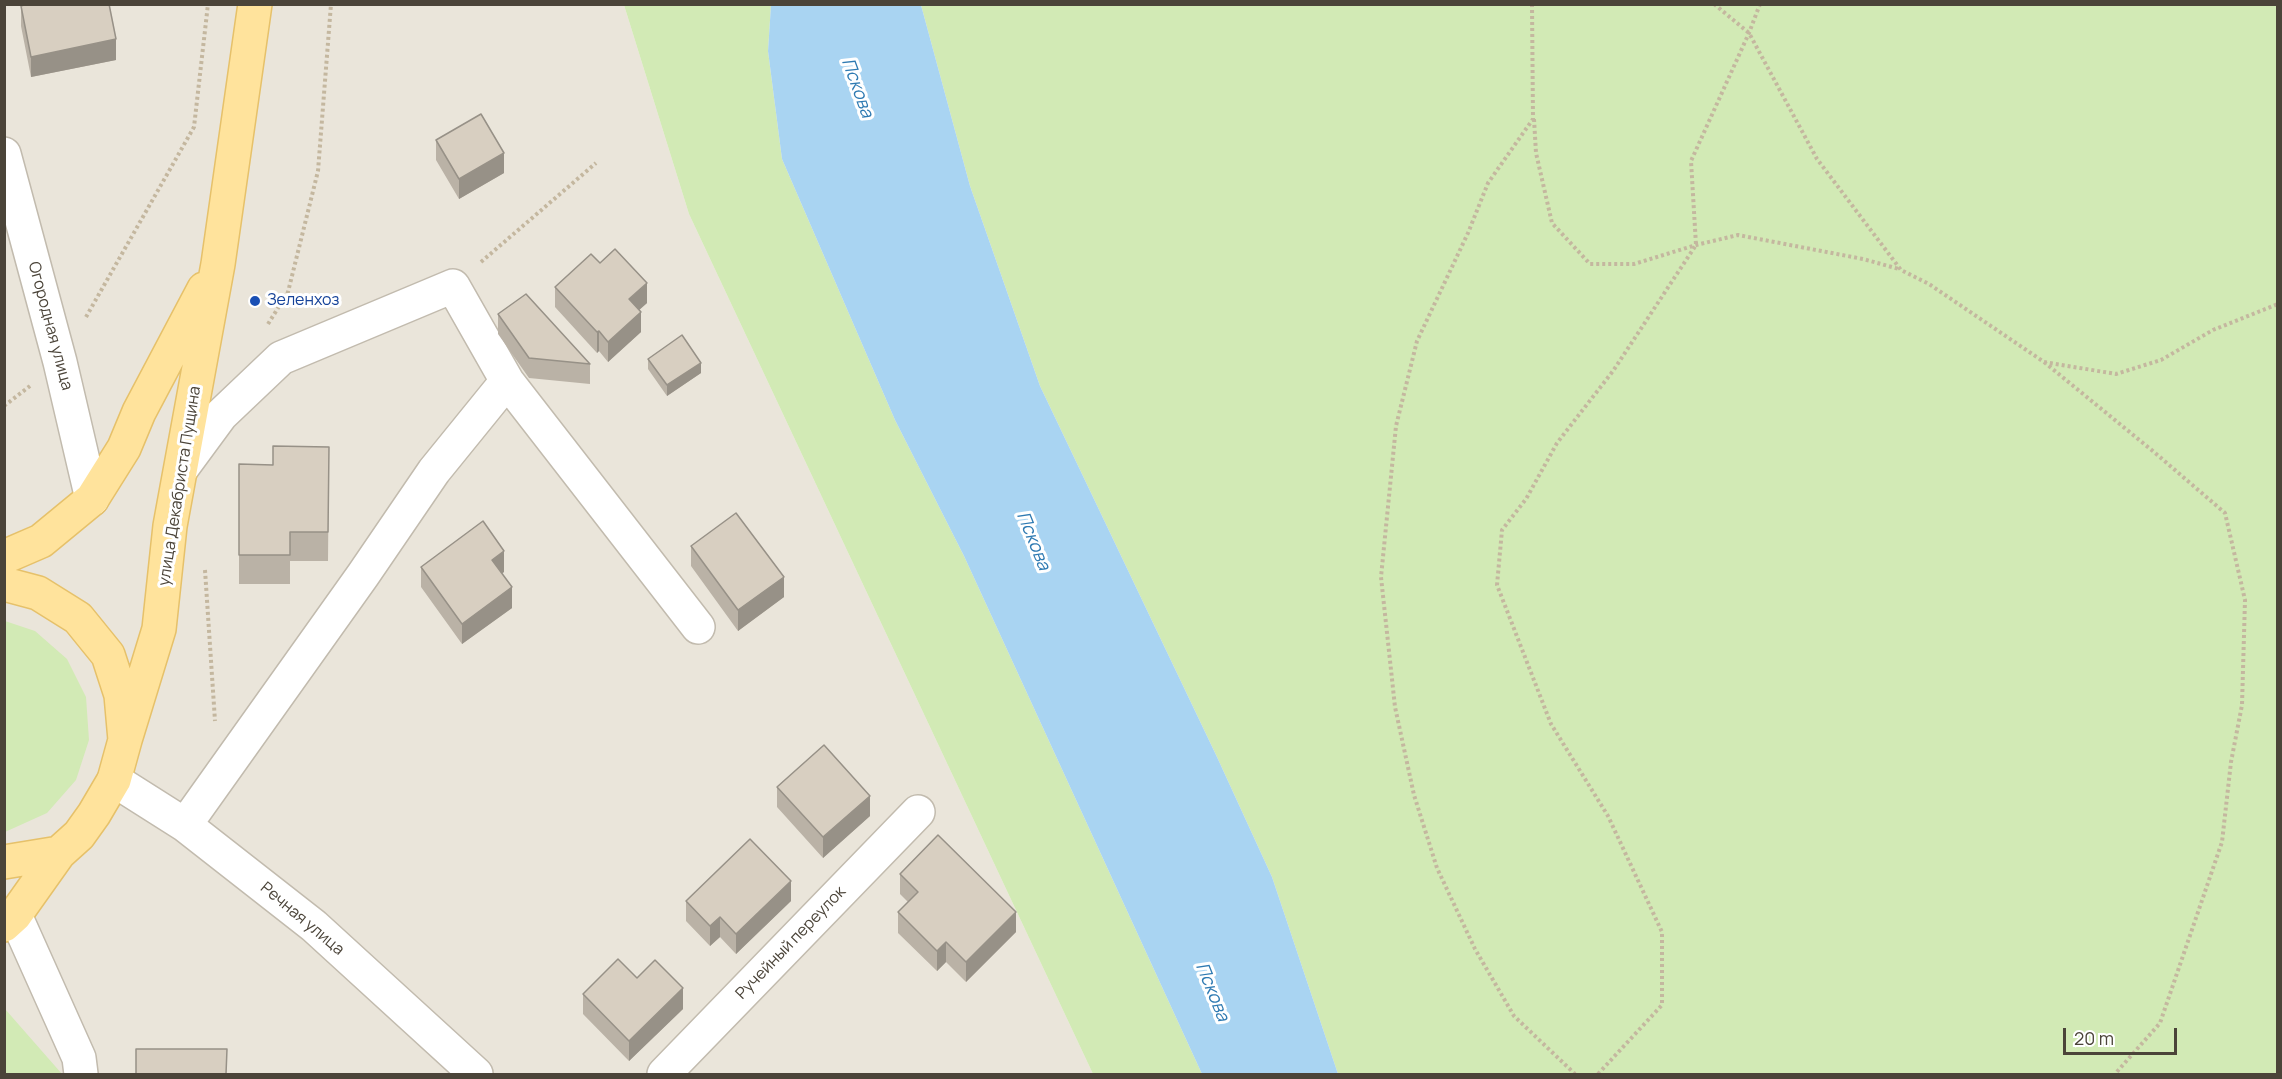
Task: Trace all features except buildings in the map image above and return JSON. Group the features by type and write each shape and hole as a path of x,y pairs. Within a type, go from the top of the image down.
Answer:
{"main road":[{"name":"улица Декабриста Пущина","path":"10,920 59,853 79,835 114,780 159,629 170,526 218,264 255,4"},
{"name":"улица Декабриста Пущина","path":"4,557 41,541 92,499 124,448 139,412 218,264"},
{"path":"4,585 38,593 78,618 108,655 121,695 125,740"},
{"path":"4,862 59,853"}],"street":[{"name":"Огородная улица","path":"4,154 60,362 92,499"},
{"path":"182,468 221,416 281,358 453,286 507,381 698,627"},
{"path":"185,825 434,471 507,381"},
{"name":"Речная улица","path":"114,780 185,825 314,926 476,1074"},
{"name":"Ручейный переулок","path":"664,1074 918,812"},
{"path":"10,920 79,1058 81,1074"}],"path":[{"path":"86,317 194,128 208,4"},
{"path":"265,330 288,292 318,171 331,4"},
{"path":"1532,4 1533,118 1536,153 1552,223 1590,264 1634,264 1738,235 1863,259 1901,270 1929,284 2044,362 2224,513 2245,600 2242,705 2231,762 2222,842 2160,1023 2115,1074"},
{"path":"1714,4 1749,33 1816,159 1901,270"},
{"path":"1598,1074 1662,1005 1662,932 1608,816 1551,724 1497,585 1502,530 1526,499 1557,443 1613,371 1696,245 1691,161 1760,4"},
{"path":"1533,118 1488,183 1468,233 1417,341 1396,426 1382,577 1395,707 1414,795 1437,868 1475,949 1514,1016 1575,1074"},
{"path":"453,286 596,163"},
{"path":"2044,362 2116,374 2160,360 2213,330 2277,304"},
{"path":"205,561 215,727 233,758"}],"shaded area":[{"path":"5,5 624,5 689,214 1093,1074 5,1074"}],"green space":[{"path":"624,5 771,5 768,51 782,159 895,420 964,556 1202,1074 1093,1074 689,214"},
{"path":"921,5 2277,5 2277,1074 1338,1074 1272,877 1040,386 970,186"},
{"path":"5,621 35,631 67,659 86,697 89,740 76,780 47,813 5,832"},
{"path":"5,1009 62,1074 5,1074"}],"water":[{"name":"Пскова","path":"771,5 921,5 970,186 1040,386 1272,877 1338,1074 1202,1074 964,556 895,420 782,159 768,51"}],"place":[{"name":"Зеленхоз","path":"255,301"}]}
